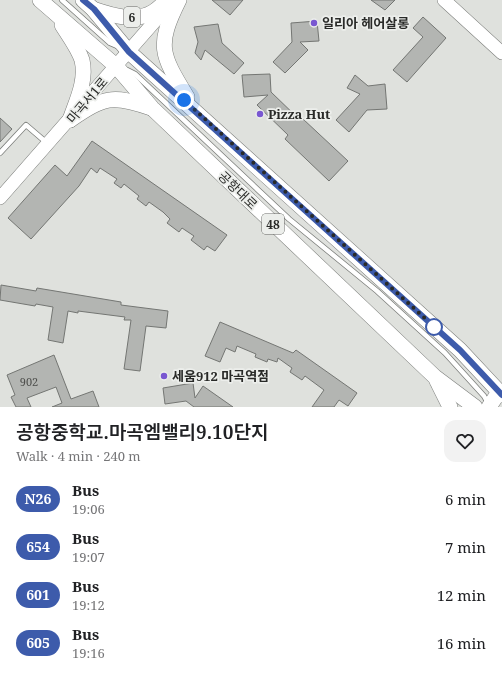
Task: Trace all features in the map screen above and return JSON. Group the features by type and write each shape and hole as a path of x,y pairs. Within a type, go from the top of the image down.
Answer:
{"main road":[{"name":"공항대로","path":"40,0 116,66 152,108 435,377 493,402"},
{"name":"6","path":"88,5 115,16 142,16 152,12 167,0"},
{"path":"179,0 167,23 164,34 164,46 166,59 173,74 195,110"},
{"name":"6","path":"88,5 129,52"},
{"path":"57,15 81,59 83,70 82,86 70,120"},
{"name":"48","path":"129,52 460,350 493,402"},
{"path":"70,120 90,106 109,99 129,100 152,108"},
{"path":"435,377 450,407"}],"street":[{"name":"마곡서1로","path":"0,198 70,120 173,0"},
{"path":"444,0 502,53"}],"lane":[{"path":"62,0 110,43 129,52"},
{"path":"116,66 135,74 289,219 378,291 445,353 484,396 493,402"},
{"path":"0,154 26,125 48,145"}],"building":[{"path":"212,0 243,0 230,15"},
{"path":"371,0 395,0 385,10"},
{"path":"423,17 446,38 407,82 393,70 423,37 413,28"},
{"path":"317,21 319,41 300,42 308,50 285,73 273,62 292,42 291,23"},
{"path":"218,24 222,43 244,63 234,74 205,50 201,60 195,53 198,42 194,27"},
{"path":"270,74 271,92 301,121 303,119 348,161 329,181 285,139 288,135 257,105 268,95 244,97 242,75"},
{"path":"355,75 368,86 385,84 387,109 367,110 349,132 336,120 360,94 347,88"},
{"path":"0,118 12,129 0,142"},
{"path":"92,141 227,235 215,251 207,246 204,250 191,240 194,236 182,228 179,232 167,223 170,219 163,212 149,202 146,206 137,199 139,196 124,184 121,188 114,183 117,179 100,168 97,173 91,168 79,186 31,239 8,218 55,165 67,176"},
{"path":"1,285 36,291 37,288 121,302 121,305 168,311 166,328 146,326 140,371 124,369 131,320 124,320 125,317 68,311 63,343 48,340 53,307 36,304 35,306 0,300"},
{"path":"220,322 293,353 296,350 357,393 348,406 339,400 334,407 312,407 324,390 305,376 302,380 290,372 292,368 278,358 277,362 268,359 267,362 255,357 256,354 237,346 235,352 226,348 220,362 205,356"},
{"path":"54,355 71,399 93,391 99,407 52,407 62,403 56,387 27,398 31,407 16,407 11,397 15,395 7,375"},
{"path":"193,383 195,398 203,386 233,407 194,407 186,401 165,404 163,388"}],"bus line":[{"name":"N26","path":"83,0 94,9 129,52 460,350 502,395"}],"place":[{"name":"일리아 헤어살롱","path":"314,23"},
{"name":"Pizza Hut","path":"260,114"},
{"name":"세움912 마곡역점","path":"164,376"}],"route":[{"path":"184,100 439,331 434,327"}]}
